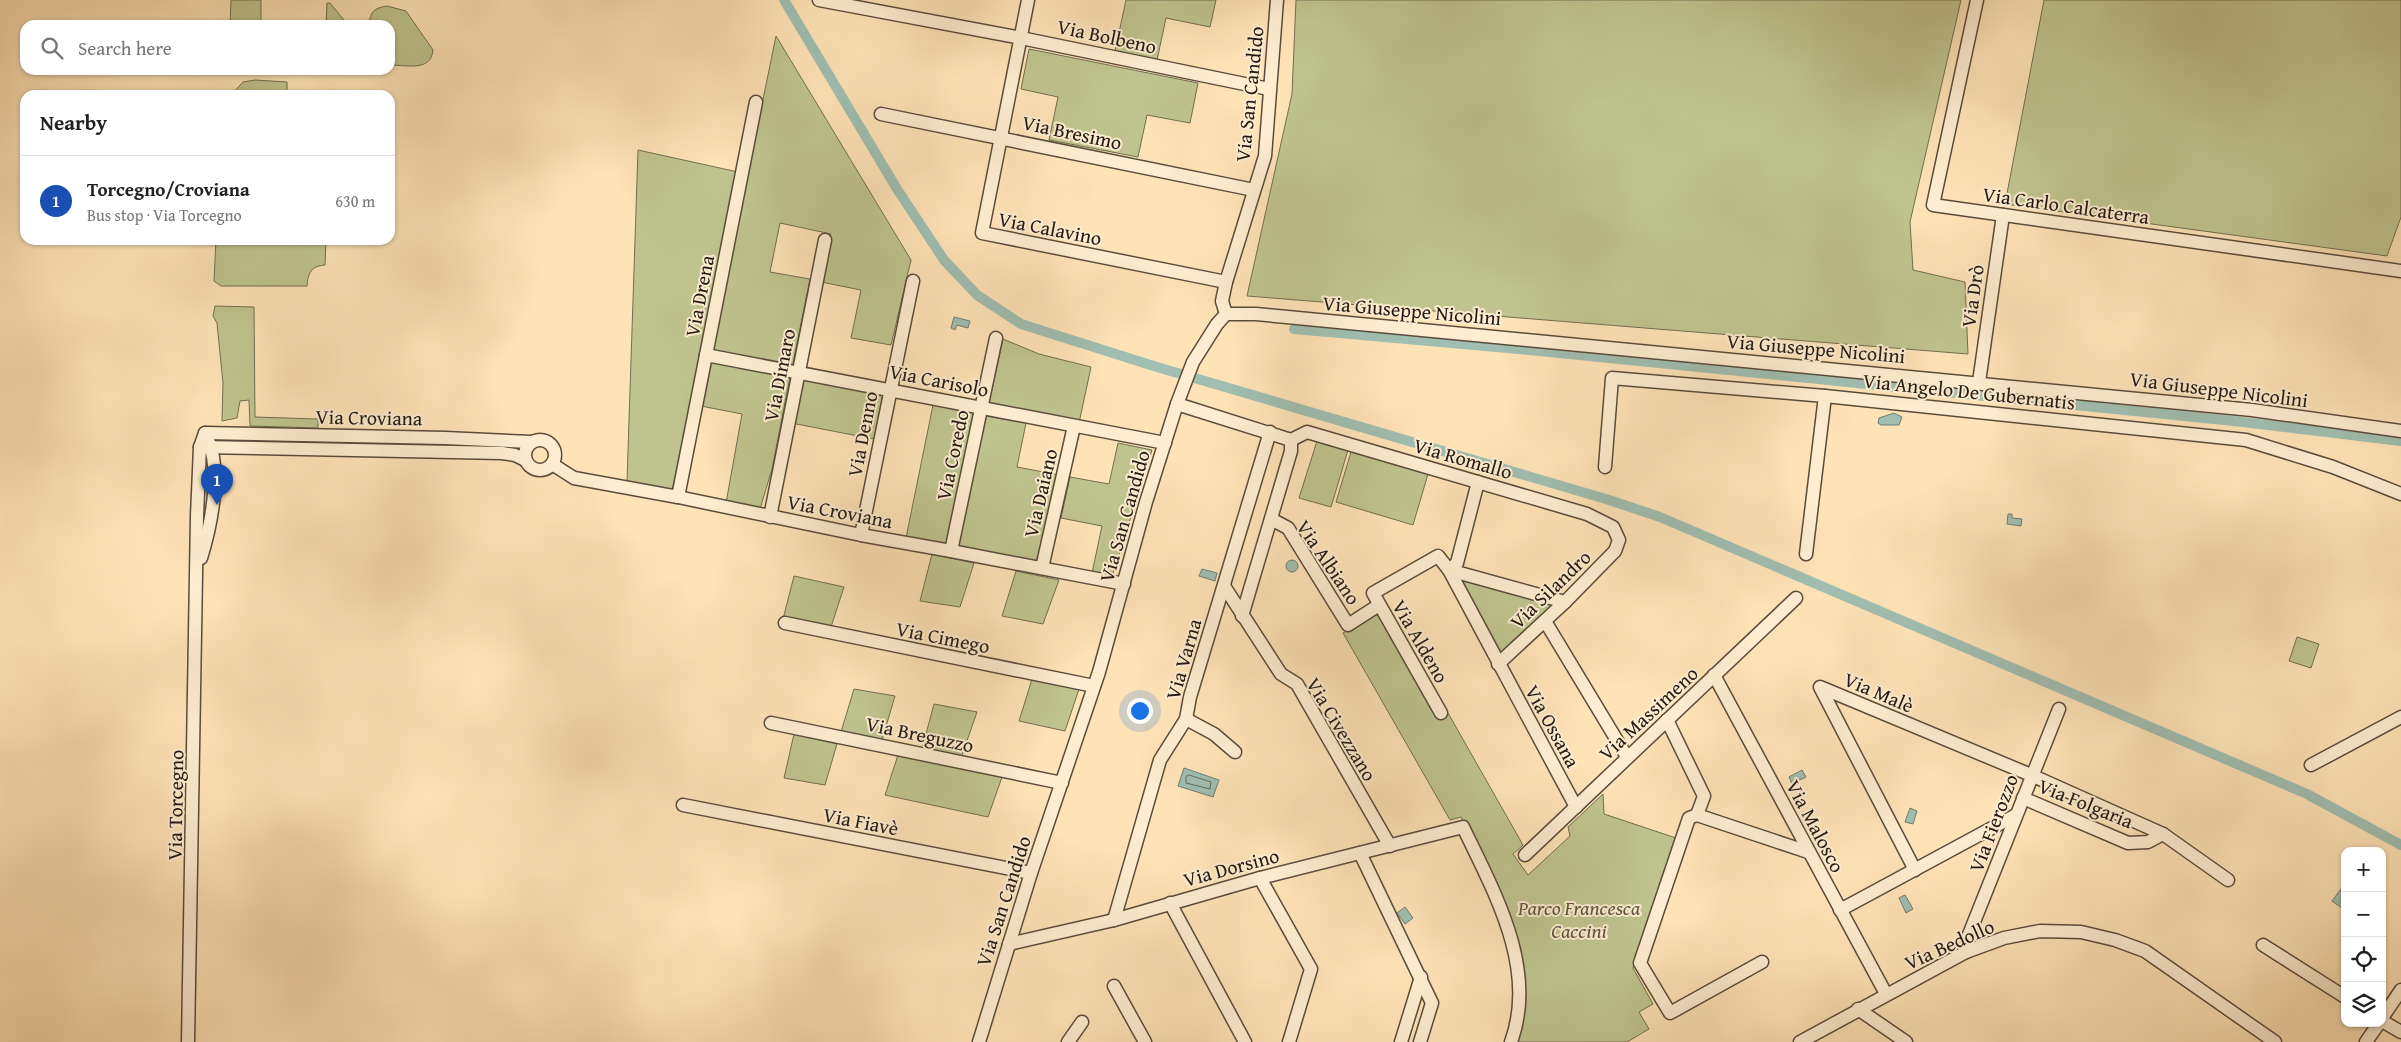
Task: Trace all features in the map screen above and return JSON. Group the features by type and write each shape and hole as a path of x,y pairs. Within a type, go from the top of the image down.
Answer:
{"street":[{"name":"Via Bolbeno","path":"820,0 1021,38 1269,89"},
{"name":"Via Calavino","path":"1028,0 982,233 1226,282"},
{"name":"Via San Candido","path":"979,1042 1008,944 1094,686 1177,404 1193,362 1216,324 1226,314 1222,301 1226,282 1265,156 1277,0"},
{"name":"Via Carlo Calcaterra","path":"1977,0 1933,205 2401,271"},
{"name":"Via Drena","path":"678,497 756,102"},
{"name":"Via Bresimo","path":"881,114 1001,136 1254,190"},
{"name":"Via Drò","path":"1979,382 2003,215"},
{"name":"Via Dimaro","path":"770,517 825,240"},
{"name":"Via Denno","path":"861,535 913,282"},
{"name":"Via Giuseppe Nicolini","path":"1226,314 1256,314 1979,382 2252,410 2401,431"},
{"name":"Via Coredo","path":"951,550 996,338"},
{"name":"Via Carisolo","path":"706,355 1165,443"},
{"name":"Via Angelo De Gubernatis","path":"1605,467 1612,378 1825,396 2246,440 2333,466 2401,494"},
{"path":"1806,554 1825,396"},
{"path":"1177,404 1270,432 1290,440 1291,451 1242,616"},
{"name":"Via Daiano","path":"1042,568 1074,426"},
{"name":"Via Varna","path":"1114,920 1160,760 1186,719 1190,697 1270,432"},
{"name":"Via Romallo","path":"1290,440 1307,432 1478,482 1587,514 1607,522 1613,527 1618,536"},
{"name":"Via Croviana","path":"206,433 445,438 530,442"},
{"name":"Via Torcegno","path":"188,1042 198,568 197,516 206,447 206,433"},
{"path":"288,434 288,448"},
{"path":"368,436 368,450"},
{"path":"444,453 441,448 445,438"},
{"path":"544,440 552,446 555,455 552,464 540,470 531,467 525,460 525,450 530,442 544,440"},
{"name":"Via Croviana","path":"206,447 502,453 515,455 525,460"},
{"name":"Via Torcegno","path":"198,568 212,516 214,493 206,447"},
{"name":"Via Croviana","path":"552,464 574,478 678,497 861,535 951,550 1124,584"},
{"path":"1449,570 1457,563 1478,482"},
{"path":"197,516 207,519 212,516"},
{"name":"Via Albiano","path":"1271,519 1288,528 1348,624 1379,605"},
{"name":"Via Silandro","path":"1498,664 1565,602 1615,552 1618,536"},
{"name":"Via Aldeno","path":"1441,713 1374,593 1438,556 1449,570"},
{"path":"1449,570 1565,602"},
{"name":"Via Ossana","path":"1449,570 1576,807"},
{"name":"Via Civezzano","path":"1224,586 1281,674 1297,684 1390,846"},
{"name":"Via Massimeno","path":"1525,855 1796,598"},
{"path":"1545,621 1627,757"},
{"name":"Via Cimego","path":"785,624 1094,686"},
{"name":"Via Malosco","path":"1714,675 1886,994"},
{"name":"Via Malè","path":"1915,870 1820,687 2032,775"},
{"name":"Via Fierozzo","path":"1966,952 1968,937 2059,710"},
{"path":"2310,765 2401,717"},
{"path":"1186,719 1214,734 1235,752"},
{"path":"1667,720 1704,796 1697,816"},
{"name":"Via Breguzzo","path":"771,723 1062,783"},
{"name":"Via Folgaria","path":"2032,775 2164,834 2228,880"},
{"name":"Via Folgaria","path":"2023,798 2128,843 2148,842 2164,834"},
{"name":"Via Fiavè","path":"683,806 1031,873"},
{"path":"1840,910 2016,815"},
{"path":"1762,962 1670,1013 1640,963 1689,818 1697,816 1808,852"},
{"name":"Via Dorsino","path":"1008,944 1114,920 1260,878 1463,827 1496,897 1511,936 1519,995 1515,1030 1511,1042"},
{"path":"1360,853 1422,977 1432,1003 1420,1042"},
{"path":"1260,878 1311,969 1289,1042"},
{"path":"1170,903 1245,1042"},
{"name":"Via Bedollo","path":"1800,1042 1966,952 2004,938 2040,930 2081,932 2115,940 2145,950 2275,1042"},
{"path":"2263,945 2341,994"},
{"path":"1402,1042 1422,977"},
{"path":"1114,986 1145,1042"},
{"path":"2386,1013 2401,990"},
{"path":"1858,1009 1906,1042"},
{"path":"1068,1042 1082,1022"},
{"path":"2386,1022 2401,1032"},
{"path":"2366,1042 2376,1027"}],"green space":[{"path":"231,0 261,0 261,20 230,20"},
{"path":"1126,0 1216,0 1210,27 1166,18 1157,60 1115,51"},
{"path":"1296,0 1961,0 1910,222 1913,270 1965,282 1968,354 1247,296 1292,94"},
{"path":"2044,0 2401,0 2401,217 2387,256 2005,204"},
{"path":"327,3 330,3 344,20 326,20"},
{"path":"387,6 406,11 433,50 428,62 417,66 395,65 395,20 370,20 374,11"},
{"path":"776,36 911,260 891,345 851,338 861,290 821,282 831,234 780,223 770,272 810,279 792,368 711,353"},
{"path":"1029,49 1198,83 1190,123 1147,115 1138,157 1049,140 1058,97 1021,89"},
{"path":"255,80 287,82 287,90 236,90 243,82"},
{"path":"638,150 738,172 672,491 627,481"},
{"path":"216,245 326,245 325,265 316,267 311,271 307,286 221,286 214,281"},
{"path":"215,306 254,307 255,417 318,419 318,428 250,426 249,400 240,401 237,418 222,421 223,383 217,323 213,316"},
{"path":"1003,339 1039,354 1091,367 1079,423 989,403"},
{"path":"709,362 790,377 772,469 760,509 726,503 742,414 701,406"},
{"path":"800,379 883,395 874,439 791,423"},
{"path":"933,405 976,413 948,545 906,538"},
{"path":"986,416 1026,423 1017,467 1059,475 1039,564 957,548"},
{"path":"1317,441 1348,450 1331,507 1299,498"},
{"path":"1118,443 1152,450 1112,577 1092,573 1102,526 1061,518 1070,477 1109,484"},
{"path":"1351,452 1428,474 1413,525 1336,502"},
{"path":"932,554 974,563 960,607 920,601"},
{"path":"1016,571 1059,580 1043,624 1002,616"},
{"path":"794,576 844,587 831,627 783,619"},
{"path":"1458,577 1554,605 1500,654"},
{"name":"Parco Francesca Caccini","path":"1375,615 1380,616 1441,718 1448,713 1523,845 1513,854 1528,875 1570,836 1568,827 1603,794 1604,814 1676,838 1633,968 1653,1004 1639,1012 1649,1029 1627,1042 1515,1042 1523,996 1501,900 1461,817 1450,820 1343,633"},
{"path":"2297,637 2319,644 2311,668 2289,661"},
{"path":"1032,679 1079,689 1065,731 1019,721"},
{"path":"854,689 895,696 882,740 841,732"},
{"path":"934,704 977,712 961,758 922,749"},
{"path":"794,734 837,744 825,785 784,778"},
{"path":"898,755 1002,777 988,817 885,795"}],"water":[{"path":"954,317 970,321 968,328 957,325 955,330 951,328"},
{"path":"1894,413 1902,417 1899,425 1881,425 1878,423 1879,418"},
{"path":"2008,514 2012,514 2012,518 2022,519 2021,526 2007,524"},
{"path":"1292,560 1298,566 1292,572 1286,566"},
{"path":"1202,569 1217,573 1215,581 1199,576"},
{"path":"1184,768 1219,780 1213,797 1178,786"},
{"path":"1802,770 1806,777 1792,784 1789,777"},
{"path":"1910,808 1917,811 1913,824 1905,822"},
{"path":"2341,889 2341,907 2332,901"},
{"path":"1905,895 1913,909 1906,913 1899,898"},
{"path":"1405,907 1413,918 1405,924 1397,913"}],"waterway":[{"path":"784,0 897,189 944,260 977,295 1021,324 1157,367 1606,499 1660,517 2307,794 2401,845"},
{"path":"1294,329 1519,349 2234,421 2401,441"}],"place":[{"name":"Torcegno/Croviana","path":"217,505"}]}
